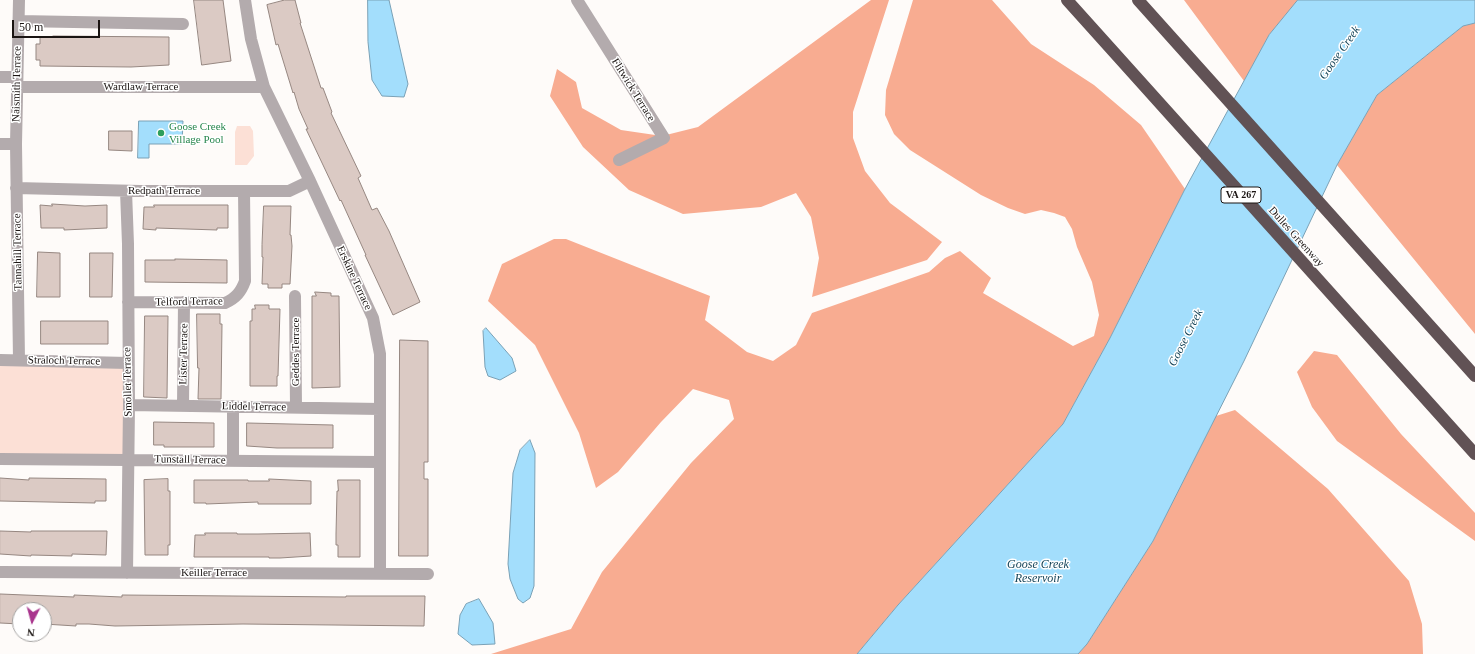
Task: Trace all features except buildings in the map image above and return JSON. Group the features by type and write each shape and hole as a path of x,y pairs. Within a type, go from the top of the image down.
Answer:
{"highway":[{"name":"Dulles Greenway","path":"1067,0 1475,454"},
{"path":"1138,0 1475,376"}],"street":[{"name":"Naismith Terrace","path":"16,144 19,0"},
{"name":"Erskine Terrace","path":"245,0 251,39 264,87 310,181 373,318 380,354 380,573"},
{"name":"Flitwick Terrace","path":"577,0 664,138 619,160"},
{"path":"18,21 183,24"},
{"name":"Wardlaw Terrace","path":"0,78 17,82 264,87"},
{"path":"0,144 16,144"},
{"name":"Tannahill Terrace","path":"16,144 20,360"},
{"name":"Redpath Terrace","path":"16,188 126,191 289,191 310,181"},
{"name":"Smollet Terrace","path":"126,191 128,244 129,406 127,573"},
{"name":"Telford Terrace","path":"128,302 226,303 235,298 242,290 245,281 244,191"},
{"name":"Geddes Terrace","path":"295,296 296,407"},
{"name":"Lister Terrace","path":"183,406 184,302"},
{"name":"Straloch Terrace","path":"0,360 128,363"},
{"name":"Liddel Terrace","path":"129,406 233,406 380,409"},
{"path":"232,461 233,406"},
{"name":"Tunstall Terrace","path":"0,459 380,462"},
{"name":"Keiller Terrace","path":"0,572 428,574"}],"shaded area":[{"path":"871,0 889,0 853,112 853,138 865,171 890,203 942,242 927,260 812,297 819,258 811,217 796,193 761,207 683,214 629,190 583,147 550,96 557,69 576,82 582,108 621,130 662,136 698,127"},
{"path":"913,0 992,0 1031,44 1094,85 1141,125 1185,189 1110,338 1063,424 898,605 857,654 491,654 571,629 602,572 691,463 734,419 729,400 693,389 661,422 618,472 596,488 579,433 535,345 488,301 502,264 554,239 566,239 710,296 705,320 747,352 773,361 796,345 812,313 929,272 945,258 960,251 991,278 983,293 1073,346 1094,336 1099,315 1092,282 1077,247 1072,229 1065,217 1041,210 1025,214 1008,208 981,195 910,150 894,134 885,115 886,90"},
{"path":"1184,0 1298,0 1269,35 1244,81"},
{"path":"1475,23 1475,334 1337,165 1377,95 1463,26"},
{"path":"237,126 250,126 253,131 254,156 247,165 235,165 235,132"},
{"path":"1314,351 1337,355 1401,434 1475,513 1475,541 1337,441 1312,407 1297,372"},
{"path":"0,360 128,363 129,460 0,459"},
{"path":"1235,410 1328,489 1409,581 1422,624 1423,654 1078,654 1087,644 1153,541 1216,416"}],"water":[{"path":"368,0 389,0 408,84 404,97 382,96 372,80 368,42"},
{"name":"Goose Creek Reservoir","path":"1298,0 1475,0 1475,23 1463,26 1377,95 1337,165 1244,361 1153,541 1087,644 1078,654 857,654 898,605 1063,424 1110,338 1185,189 1269,35"},
{"name":"Goose Creek Village Pool","path":"139,121 183,121 182,144 149,144 149,158 138,158"},
{"path":"486,328 512,358 516,371 500,380 488,376 485,367 483,331"},
{"path":"530,440 535,453 534,586 530,598 523,603 518,599 510,579 508,564 513,473 520,450"},
{"path":"479,599 493,623 495,644 472,645 458,634 460,615 466,604"}],"place":[{"name":"Goose Creek Village Pool","path":"161,133"}],"water label":[{"name":"Goose Creek","path":"1340,53"},
{"name":"Goose Creek","path":"1186,338"}]}
